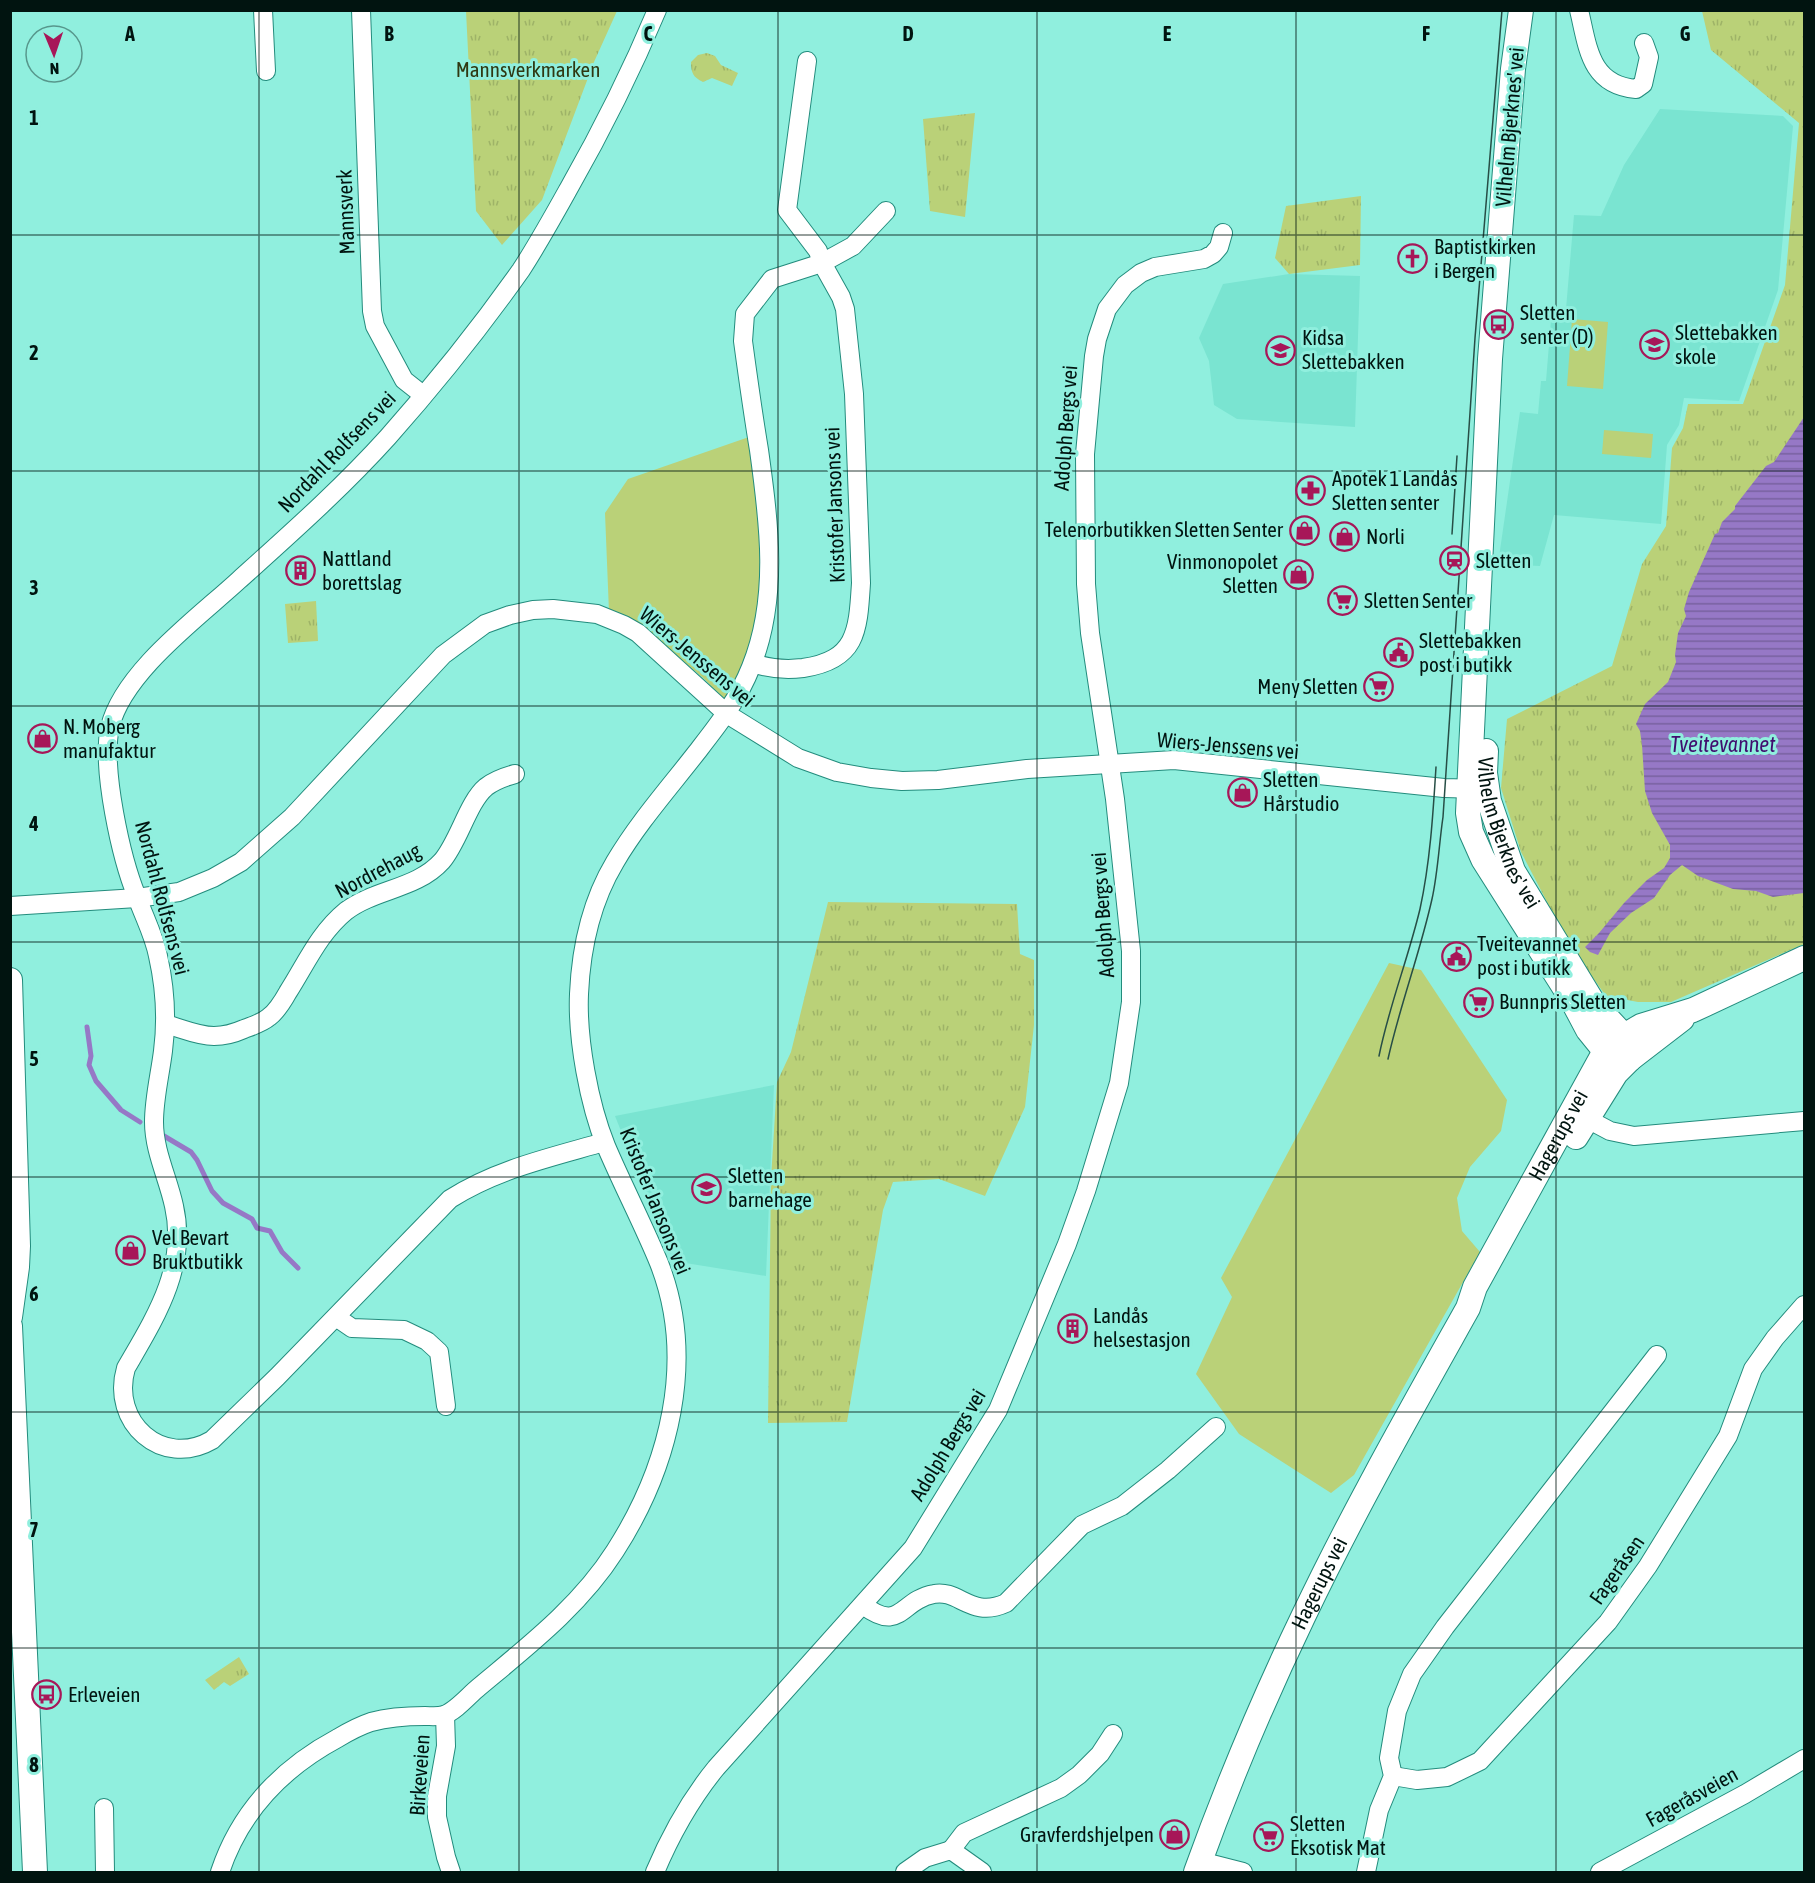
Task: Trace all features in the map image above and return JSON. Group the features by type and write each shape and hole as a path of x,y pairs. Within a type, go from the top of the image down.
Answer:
{"main road":[{"name":"Vilhelm Bjerknes' vei","path":"1521,10 1513,69 1490,359 1476,639 1477,789 1468,813 1471,832 1483,859 1571,998 1588,1030 1605,1052"},
{"name":"Vilhelm Bjerknes' vei","path":"1477,789 1521,888 1594,1004 1624,1036 1630,1059"},
{"name":"Hagerups vei","path":"1580,1115 1596,1064 1605,1052 1624,1036 1641,1026 1693,1010 1804,958"},
{"path":"10,980 18,1246 10,1317"},
{"name":"Hagerups vei","path":"1198,1867 1260,1713 1302,1617 1468,1308 1475,1287 1580,1115 1630,1059 1693,1010"},
{"path":"1605,1052 1630,1059"},
{"path":"10,1326 35,1872"}],"street":[{"path":"263,10 266,71"},
{"name":"Mannsverk","path":"361,10 372,311 379,335 404,380 423,395"},
{"name":"Nordahl Rolfsens vei","path":"604,1142 543,1159 486,1179 450,1199 224,1430 201,1446 186,1449 169,1448 155,1443 137,1429 132,1421 123,1400 123,1379 126,1368 166,1296 175,1266 178,1227 175,1208 158,1151 154,1125 165,1024 164,990 159,957 149,924 137,898 125,862 108,764 110,726 115,711 126,691 164,647 364,463 462,348 523,267 565,195 617,98 657,10"},
{"path":"1579,10 1598,71 1613,84 1636,89 1643,84 1649,57 1644,43"},
{"name":"Kristofer Jansons vei","path":"753,663 781,670 820,665 834,660 851,641 858,617 861,561 854,394 848,334 841,297 818,251 787,210 807,61"},
{"name":"Kristofer Jansons vei","path":"445,1715 544,1632 597,1576 616,1550 631,1522 654,1472 666,1437 678,1363 674,1313 660,1265 604,1142 590,1092 580,1029 579,999 583,947 603,887 620,854 727,714 753,663 762,634 770,571 768,514 743,341 745,314 772,279 822,263 853,246 886,211"},
{"name":"Adolph Bergs vei","path":"655,1872 664,1849 695,1794 913,1548 998,1410 1079,1212 1119,1083 1131,1002 1131,951 1111,764 1090,633 1085,573 1084,454 1097,339 1107,309 1125,285 1141,273 1155,267 1204,259 1219,247 1223,234"},
{"name":"Wiers-Jenssens vei","path":"10,906 137,898 179,892 213,878 241,862 263,845 292,817 443,655 485,624 533,610 553,609 597,614 613,620 638,633 727,714 798,758 818,767 871,778 902,781 938,780 1027,769 1174,760 1477,789"},
{"name":"Nordrehaug","path":"165,1024 200,1034 218,1036 240,1031 268,1018 280,1005 323,934 334,922 348,910 415,880 441,862 451,848 476,799 484,789 496,780 515,774"},
{"path":"1580,1115 1610,1131 1634,1136 1804,1121"},
{"name":"Fageråsen","path":"1393,1776 1417,1780 1447,1777 1480,1761 1608,1622 1648,1566 1728,1436 1753,1369 1775,1338 1804,1305"},
{"path":"336,1317 352,1328 404,1330 427,1341 439,1353 446,1406"},
{"path":"1366,1872 1379,1810 1393,1776 1389,1758 1397,1711 1412,1674 1445,1627 1657,1355"},
{"path":"863,1605 876,1615 885,1618 936,1593 980,1608 998,1607 1006,1603 1082,1525 1122,1506 1168,1470 1216,1427"},
{"path":"220,1872 237,1833 252,1809 292,1767 321,1747 371,1722 398,1717 445,1715"},
{"name":"Birkeveien","path":"445,1715 446,1746 437,1796 437,1817 451,1872"},
{"path":"905,1872 925,1858 951,1851 964,1833 1061,1788 1079,1775 1100,1754 1113,1734"},
{"name":"Fageråsveien","path":"1600,1872 1804,1759"},
{"path":"104,1808 105,1872"},
{"path":"951,1851 982,1872"},
{"path":"1198,1867 1243,1872"}],"shaded area":[{"name":"Slettebakken skole","path":"1660,109 1783,116 1793,126 1778,290 1739,401 1684,398 1679,425 1667,445 1661,524 1554,515 1540,566 1498,564 1520,412 1538,414 1541,381 1546,381 1552,308 1566,309 1574,215 1601,216 1624,165"},
{"name":"Kidsa Slettebakken","path":"1289,274 1360,276 1355,427 1237,419 1214,405 1209,361 1199,338 1223,284"},
{"name":"Sletten barnehage","path":"774,1085 766,1276 673,1261 615,1116"}],"green space":[{"name":"Mannsverkmarken","path":"466,11 617,11 594,62 542,200 502,245 476,211"},
{"path":"1702,11 1804,11 1804,944 1671,1002 1638,1002 1606,996 1570,946 1521,852 1501,788 1507,719 1612,666 1642,564 1666,526 1672,448 1683,428 1688,404 1743,404 1785,285 1799,123 1711,50"},
{"path":"707,53 715,56 721,65 738,73 732,86 712,78 703,82 695,76 691,62 698,55"},
{"path":"975,113 965,217 930,211 923,119"},
{"path":"1361,196 1360,265 1289,274 1275,258 1286,206"},
{"path":"1572,319 1608,322 1603,389 1567,386"},
{"path":"1604,430 1653,434 1651,458 1602,454"},
{"path":"749,437 759,497 763,569 753,636 728,702 645,629 609,612 605,513 628,479"},
{"path":"316,601 318,641 288,643 285,604"},
{"path":"828,902 1017,904 1020,954 1034,960 1034,1025 1025,1107 985,1196 939,1179 893,1182 883,1210 847,1422 768,1423 771,1179 777,1082 791,1052"},
{"path":"1389,963 1421,970 1507,1100 1501,1131 1470,1167 1457,1198 1462,1231 1480,1252 1354,1475 1331,1493 1239,1434 1196,1374 1232,1297 1221,1278"},
{"path":"239,1657 249,1674 230,1686 224,1682 214,1690 205,1680"}],"water":[{"name":"Tveitevannet","path":"1804,417 1804,893 1773,897 1756,891 1733,889 1698,876 1682,865 1670,875 1654,898 1631,913 1610,933 1598,955 1590,952 1585,947 1647,880 1664,868 1670,858 1670,845 1652,813 1645,791 1642,745 1640,731 1636,724 1645,704 1668,682 1676,662 1678,633 1686,616 1684,609 1689,592 1715,534 1766,466 1774,462"}],"waterway":[{"path":"87,1027 91,1056 89,1065 96,1081 121,1110 140,1122"},
{"path":"164,1136 191,1152 212,1191 223,1203 252,1219 257,1228 270,1231 282,1252 298,1268"}],"tram line":[{"path":"1388,1059 1432,899 1443,817 1475,338 1502,10"},
{"path":"1452,534 1457,456"},
{"path":"1379,1056 1420,909 1431,839 1436,767"}],"place":[{"name":"Baptistkirken i Bergen","path":"1413,259"},
{"name":"Sletten senter (D)","path":"1499,325"},
{"name":"Slettebakken skole","path":"1654,345"},
{"name":"Kidsa Slettebakken","path":"1281,350"},
{"name":"Apotek 1 Landås Sletten senter","path":"1311,491"},
{"name":"Telenorbutikken Sletten Senter","path":"1304,530"},
{"name":"Norli","path":"1345,537"},
{"name":"Sletten","path":"1455,561"},
{"name":"Nattland borettslag","path":"301,571"},
{"name":"Vinmonopolet Sletten","path":"1299,574"},
{"name":"Sletten Senter","path":"1343,601"},
{"name":"Slettebakken post i butikk","path":"1398,653"},
{"name":"Meny Sletten","path":"1379,687"},
{"name":"N. Moberg manufaktur","path":"42,739"},
{"name":"Sletten Hårstudio","path":"1242,792"},
{"name":"Tveitevannet post i butikk","path":"1456,956"},
{"name":"Bunnpris Sletten","path":"1478,1002"},
{"name":"Sletten barnehage","path":"707,1188"},
{"name":"Vel Bevart Bruktbutikk","path":"131,1250"},
{"name":"Landås helsestasjon","path":"1072,1328"},
{"name":"Erleveien","path":"47,1695"},
{"name":"Gravferdshjelpen","path":"1175,1835"},
{"name":"Sletten Eksotisk Mat","path":"1269,1836"}]}
